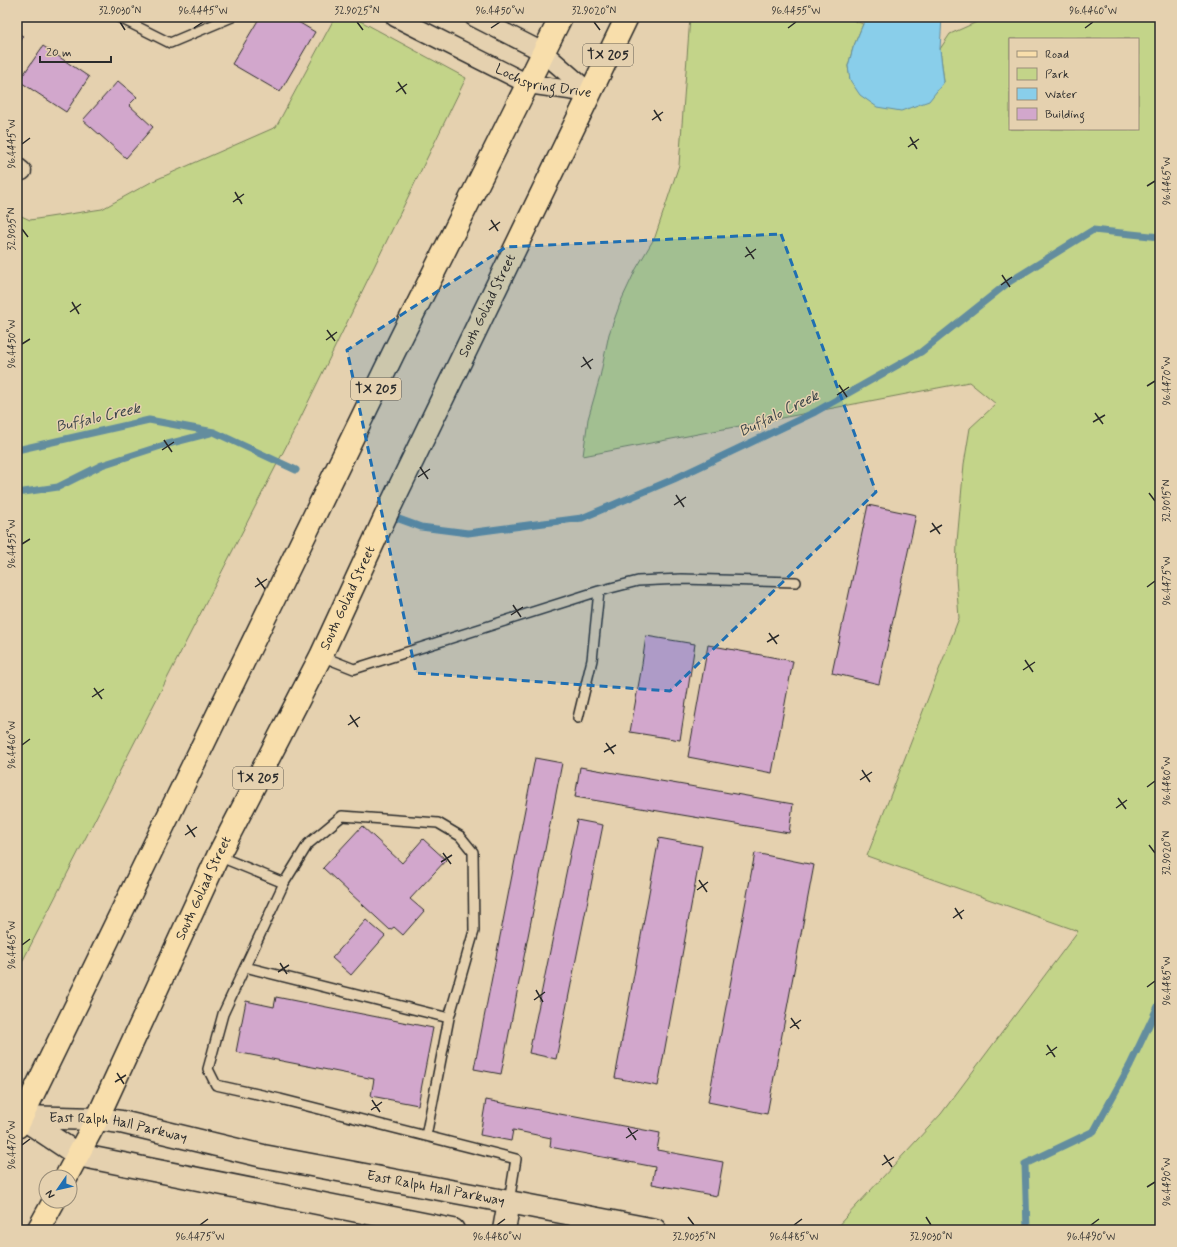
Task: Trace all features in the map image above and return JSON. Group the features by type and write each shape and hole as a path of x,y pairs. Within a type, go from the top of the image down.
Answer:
{"main road":[{"name":"TX 205","path":"18,1119 393,354 561,17"},
{"name":"South Goliad Street","path":"70,1169 97,1119 218,856 321,656 392,503 627,17"},
{"name":"East Ralph Hall Parkway","path":"18,1119 97,1119 121,1122 264,1156 655,1230"},
{"name":"East Ralph Hall Parkway","path":"18,1119 78,1155 453,1230"},
{"path":"504,1230 509,1202"},
{"path":"38,1230 50,1209"}],"street":[{"name":"Lochspring Drive","path":"395,17 528,84 590,93"},
{"name":"Lochspring Drive","path":"474,17 544,52 590,93"}],"lane":[{"path":"118,17 170,43 232,17"},
{"path":"321,656 354,669 599,591 638,581 681,579 796,582"},
{"path":"578,718 592,660 599,591"},
{"path":"426,1136 449,1018 474,931 473,852 460,836 438,823 342,816 308,844 284,883 223,1014 208,1069 216,1085 280,1098 426,1136 516,1159 509,1202"},
{"path":"218,856 284,883"},
{"path":"245,967 449,1018"}],"highlighted area":[{"path":"781,234 876,492 670,691 416,673 347,350 506,247"}],"green space":[{"path":"335,17 353,17 466,78 297,425 20,966 17,965 17,214 30,220 102,209 153,181 276,127"},
{"path":"690,17 845,17 863,24 853,48 848,66 850,80 944,82 940,49 950,34 988,17 1160,17 1160,1230 834,1230 941,1114 1078,931 867,856 959,618 956,578 957,542 964,464 970,428 996,404 969,382 583,456 588,419 600,377 609,334 621,301 636,269 655,237 679,165"}],"water":[{"path":"866,17 942,17 940,49 944,82 929,101 901,111 877,107 860,95 850,80 848,66 853,48"}],"building":[{"path":"260,17 290,17 315,32 280,92 232,64"},
{"path":"17,33 23,36 17,49"},
{"path":"43,46 89,77 66,112 19,81"},
{"path":"118,81 137,97 129,105 153,127 126,158 83,120"},
{"path":"868,505 916,515 879,684 832,673"},
{"path":"646,636 695,644 680,740 630,732"},
{"path":"708,645 793,661 772,773 688,757"},
{"path":"535,758 562,763 501,1074 474,1069"},
{"path":"580,767 793,804 789,833 575,797"},
{"path":"577,820 603,825 556,1059 529,1053"},
{"path":"362,826 402,863 423,839 446,860 410,899 424,911 403,935 394,927 390,930 323,868"},
{"path":"659,838 702,846 658,1086 615,1078"},
{"path":"755,853 814,865 767,1114 708,1102"},
{"path":"366,920 385,936 351,975 332,958"},
{"path":"276,997 433,1028 418,1105 371,1096 374,1079 236,1052 246,1001 274,1007"},
{"path":"486,1100 660,1133 657,1150 723,1162 717,1196 652,1184 655,1167 550,1147 551,1138 513,1130 511,1141 480,1135"}],"waterway":[{"name":"Buffalo Creek","path":"399,519 421,527 468,533 582,518 674,479 815,412 921,352 1009,282 1093,230 1160,237"},
{"name":"Buffalo Creek","path":"17,450 149,420 214,432 296,470"},
{"path":"17,493 58,487 102,465 164,445 210,433"},
{"path":"1027,1230 1025,1164 1094,1131 1130,1065 1160,1002"}]}
